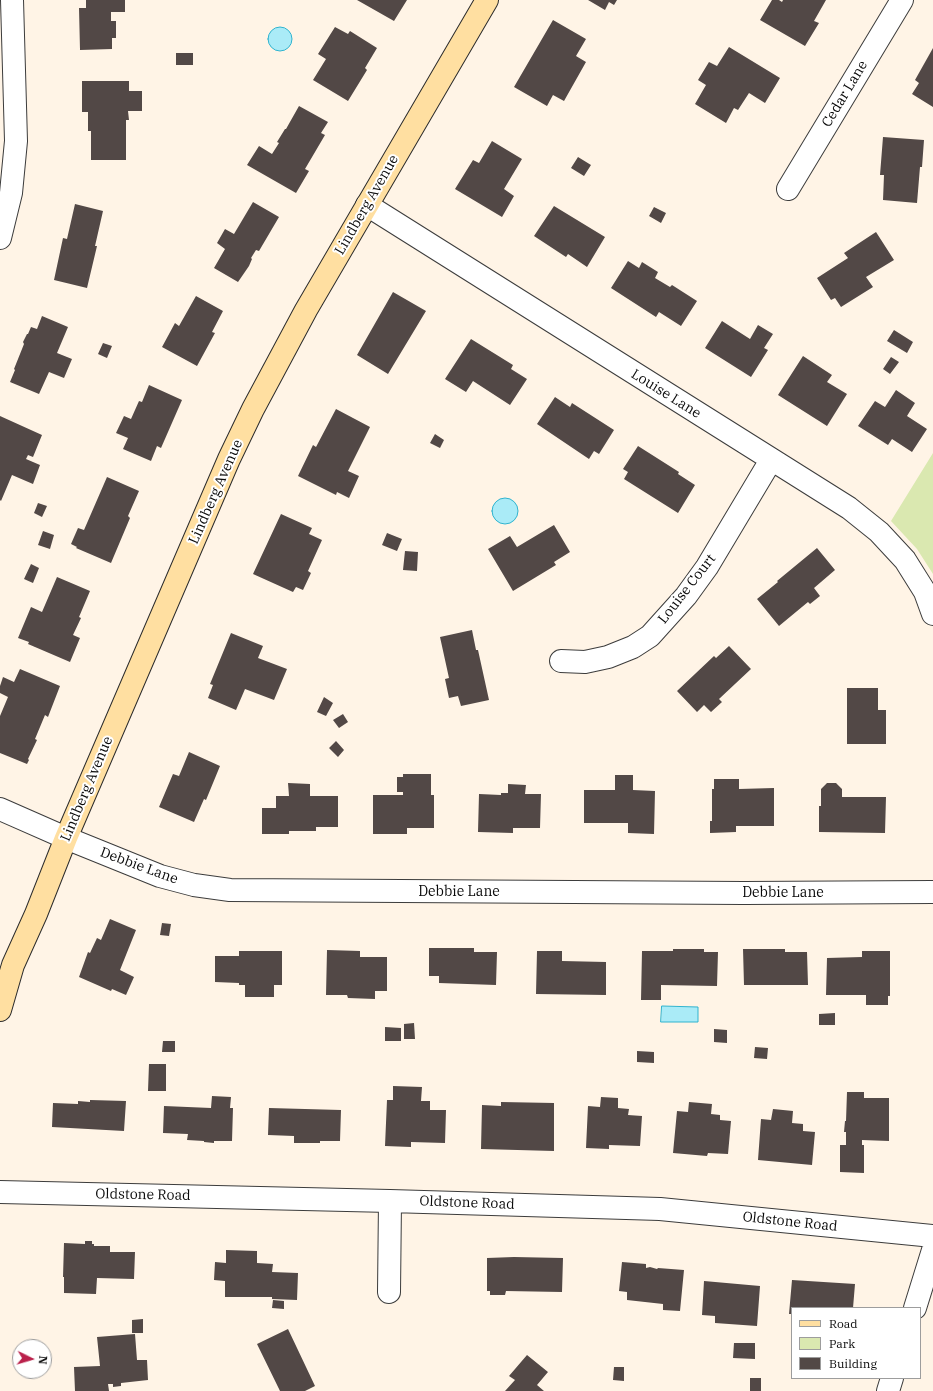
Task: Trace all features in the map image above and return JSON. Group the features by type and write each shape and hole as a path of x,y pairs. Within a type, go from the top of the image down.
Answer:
{"street":[{"path":"0,238 11,192 16,140 12,0"},
{"name":"Lindberg Avenue","path":"0,1010 13,965 36,914 66,838 229,459 253,409 306,310 487,0"},
{"name":"Cedar Lane","path":"788,189 902,0"},
{"name":"Louise Lane","path":"367,205 848,508 879,532 905,560 925,592 933,614"},
{"name":"Louise Court","path":"561,661 585,662 608,657 633,647 650,636 686,596 707,568 771,460"},
{"name":"Debbie Lane","path":"0,809 66,838 160,876 194,885 230,890 744,893 933,892"},
{"name":"Oldstone Road","path":"0,1192 660,1209 933,1236"},
{"path":"389,1292 390,1201"},
{"path":"914,1307 933,1250"},
{"path":"888,1391 892,1379"}],"green space":[{"path":"933,453 933,574 917,549 891,521"}],"water":[{"path":"280,27 289,30 292,39 289,48 280,51 271,48 268,39 271,30"},
{"path":"505,498 514,502 518,511 514,520 505,524 496,520 492,511 496,502"},
{"path":"662,1006 698,1007 698,1022 661,1022"}],"building":[{"path":"86,0 125,0 125,12 111,12 111,21 116,21 116,38 112,38 112,49 80,50 79,8 86,8"},
{"path":"357,0 407,0 394,21"},
{"path":"588,0 617,0 614,5 609,2 605,10"},
{"path":"772,0 779,0 782,2 783,0 826,0 814,21 819,23 805,46 760,20"},
{"path":"553,20 586,39 576,56 586,62 564,101 553,95 547,106 514,87"},
{"path":"335,27 348,34 350,31 377,48 365,68 367,70 348,101 313,80 326,59 318,54"},
{"path":"729,47 780,78 765,103 749,93 738,110 734,108 726,123 695,104 706,85 698,80 709,62 717,66"},
{"path":"933,48 933,107 912,94 919,83 915,80"},
{"path":"176,53 193,53 193,65 176,65"},
{"path":"82,81 129,81 129,91 142,91 142,111 128,111 129,120 126,120 126,160 91,160 91,131 88,131 88,112 82,112"},
{"path":"299,106 328,122 321,133 325,135 305,169 309,171 296,193 247,165 259,146 272,154 279,143 277,142"},
{"path":"883,137 924,140 917,203 883,200 884,175 880,175"},
{"path":"492,141 522,159 504,189 514,196 502,217 455,189 473,160 479,163"},
{"path":"578,157 591,165 584,176 571,168"},
{"path":"253,202 279,217 259,251 256,250 251,258 252,259 249,266 238,282 214,268 225,249 217,243 225,229 234,234"},
{"path":"75,204 103,211 95,246 97,246 87,288 54,280 63,238 67,239"},
{"path":"554,206 605,237 587,267 568,254 566,257 534,236"},
{"path":"654,207 666,213 661,223 649,216"},
{"path":"876,232 894,260 866,277 873,287 841,307 835,298 831,300 817,278 848,258 844,253"},
{"path":"628,261 639,268 642,262 658,272 655,278 670,287 672,285 697,301 681,326 659,312 656,317 611,288"},
{"path":"393,292 426,311 388,374 357,355"},
{"path":"196,296 223,311 212,332 215,333 197,366 162,347 175,323 179,326"},
{"path":"42,316 68,327 57,353 72,359 64,378 49,372 39,394 10,382 24,344 23,342 31,327 37,329"},
{"path":"722,321 750,339 758,325 773,334 764,348 768,350 751,377 705,348"},
{"path":"894,330 913,342 907,353 887,341"},
{"path":"471,339 513,365 511,369 527,379 510,405 473,381 466,392 445,379"},
{"path":"103,343 112,346 107,358 98,354"},
{"path":"803,356 832,375 827,382 847,394 827,426 778,395"},
{"path":"891,357 899,362 890,374 883,369"},
{"path":"149,385 182,400 161,448 157,446 151,461 123,449 128,438 116,433 124,416 131,419 139,401 142,402"},
{"path":"896,390 915,403 907,416 927,429 912,452 892,439 888,445 858,426 875,401 885,407"},
{"path":"555,397 570,407 572,403 614,430 599,454 594,451 589,459 537,424"},
{"path":"336,409 370,427 348,471 359,476 349,498 337,492 336,495 298,476 313,445 316,447"},
{"path":"0,416 42,435 33,457 28,455 26,459 40,465 33,484 12,475 1,501 0,500"},
{"path":"435,434 444,440 440,448 430,443"},
{"path":"638,446 679,472 678,474 695,485 678,513 624,479 628,472 623,469"},
{"path":"107,477 139,491 128,516 130,518 111,563 76,548 77,547 71,544 78,528 84,530"},
{"path":"38,503 47,506 42,517 34,513"},
{"path":"281,514 312,528 309,534 322,540 308,571 311,573 303,590 296,587 293,592 253,574"},
{"path":"554,525 570,552 554,562 556,565 513,591 488,549 510,536 517,547"},
{"path":"43,531 54,535 50,549 38,545"},
{"path":"387,533 402,539 397,551 382,545"},
{"path":"817,548 835,570 814,588 820,596 810,604 808,602 779,626 757,599"},
{"path":"405,551 418,552 417,571 403,570"},
{"path":"31,564 39,568 33,583 24,579"},
{"path":"57,577 90,591 79,617 81,618 73,635 80,638 70,662 28,644 29,642 18,638 31,607 42,612"},
{"path":"472,630 489,700 461,706 458,696 449,698 445,679 449,678 440,637"},
{"path":"231,633 263,646 258,658 287,669 274,700 245,689 236,710 208,698 213,685 210,684"},
{"path":"729,646 751,669 719,699 722,702 711,712 704,705 697,712 677,691 714,656 716,658"},
{"path":"20,669 60,686 48,717 45,715 27,764 0,753 0,716 8,697 0,693 0,686 3,677 14,682"},
{"path":"847,688 878,688 878,710 886,710 886,744 847,744"},
{"path":"324,697 333,703 326,716 317,712"},
{"path":"343,714 348,722 339,728 333,720"},
{"path":"336,741 344,750 338,757 329,748"},
{"path":"189,752 220,766 206,800 204,799 194,822 159,807 173,774 179,776"},
{"path":"403,774 431,774 431,795 434,795 434,828 407,828 407,834 373,834 373,795 403,795 403,792 397,792 397,777 403,777"},
{"path":"615,775 633,775 633,790 655,791 654,834 628,833 628,823 584,823 584,790 615,790"},
{"path":"714,779 739,779 739,789 774,788 774,826 736,826 736,832 710,833 710,821 712,821 712,789 714,789"},
{"path":"288,783 310,784 310,796 338,796 338,827 316,827 316,831 289,831 289,834 262,834 262,808 276,808 276,796 289,796"},
{"path":"827,783 836,783 842,789 842,797 886,797 885,833 819,832 819,806 821,806 821,789"},
{"path":"508,784 526,785 525,794 541,794 540,828 513,828 513,833 478,832 479,794 501,795 501,793 508,793"},
{"path":"110,919 136,930 120,970 134,977 126,995 112,989 111,991 79,977 88,952 90,953 97,938 101,940"},
{"path":"162,923 171,924 169,936 160,935"},
{"path":"429,948 474,948 474,952 497,952 496,985 439,983 439,976 429,976"},
{"path":"673,949 704,949 704,952 718,952 717,986 661,985 661,1000 641,1000 642,951 673,951"},
{"path":"743,949 785,949 785,952 807,952 808,985 744,985"},
{"path":"327,950 360,951 360,957 387,957 387,991 375,991 375,999 348,998 347,995 326,995"},
{"path":"239,951 282,951 282,985 274,985 274,997 245,997 245,985 239,985 239,983 215,982 215,956 239,956"},
{"path":"537,951 562,951 562,961 606,962 606,995 536,994"},
{"path":"862,951 890,951 890,996 888,996 888,1005 866,1005 866,995 826,995 827,958 862,957"},
{"path":"835,1013 835,1025 819,1025 819,1014"},
{"path":"414,1023 415,1039 404,1039 404,1024"},
{"path":"385,1027 401,1028 401,1041 385,1041"},
{"path":"714,1029 727,1030 727,1043 714,1042"},
{"path":"163,1041 175,1041 175,1052 162,1052"},
{"path":"755,1047 768,1048 767,1059 754,1058"},
{"path":"637,1051 654,1052 654,1063 637,1062"},
{"path":"149,1064 166,1064 166,1091 148,1091"},
{"path":"393,1086 422,1087 421,1101 430,1101 430,1110 446,1110 445,1143 411,1142 411,1147 385,1146 387,1100 393,1100"},
{"path":"847,1092 864,1092 864,1098 889,1098 889,1141 862,1140 862,1145 864,1145 864,1173 840,1172 840,1145 846,1145 846,1132 844,1132"},
{"path":"212,1096 231,1097 230,1108 233,1108 232,1141 214,1141 214,1143 204,1142 187,1140 188,1134 163,1133 164,1106 211,1108"},
{"path":"601,1097 618,1098 618,1108 629,1109 628,1115 642,1116 640,1146 609,1145 609,1149 586,1148 588,1106 600,1107"},
{"path":"90,1100 126,1101 124,1131 52,1127 53,1103 78,1104 78,1101 90,1102"},
{"path":"501,1102 554,1103 554,1151 481,1149 482,1105 501,1106"},
{"path":"689,1102 712,1104 711,1114 720,1115 720,1120 731,1121 728,1154 708,1153 707,1156 673,1153 677,1111 688,1112"},
{"path":"269,1108 341,1110 340,1141 294,1143 294,1136 268,1135"},
{"path":"773,1109 793,1111 792,1123 803,1124 803,1131 815,1132 812,1165 758,1160 761,1119 771,1120"},
{"path":"85,1241 92,1241 94,1246 110,1246 110,1252 135,1252 134,1279 97,1278 96,1294 64,1293 64,1243 85,1244"},
{"path":"226,1250 257,1251 257,1263 273,1264 272,1272 298,1273 297,1300 272,1299 272,1297 225,1297 225,1281 214,1280 215,1262 226,1263"},
{"path":"487,1258 563,1258 562,1292 506,1291 505,1295 490,1295 490,1291 487,1291"},
{"path":"622,1262 646,1264 646,1268 650,1267 657,1269 684,1270 680,1311 663,1310 663,1304 627,1300 627,1292 619,1291"},
{"path":"792,1280 855,1284 853,1307 791,1307 791,1314 789,1314"},
{"path":"704,1281 760,1286 757,1326 715,1323 715,1316 702,1315"},
{"path":"273,1300 284,1301 284,1309 272,1308"},
{"path":"143,1319 143,1333 132,1333 132,1320"},
{"path":"288,1329 315,1386 305,1391 280,1391 257,1344"},
{"path":"135,1334 137,1360 147,1360 148,1380 121,1383 121,1386 113,1387 113,1384 108,1384 109,1391 75,1391 74,1367 100,1366 97,1337"},
{"path":"734,1343 755,1343 755,1359 733,1358"},
{"path":"527,1355 548,1372 537,1385 544,1391 505,1391 515,1380 509,1376"},
{"path":"614,1367 624,1367 624,1381 613,1380"},
{"path":"750,1378 761,1378 761,1391 750,1391"}]}
